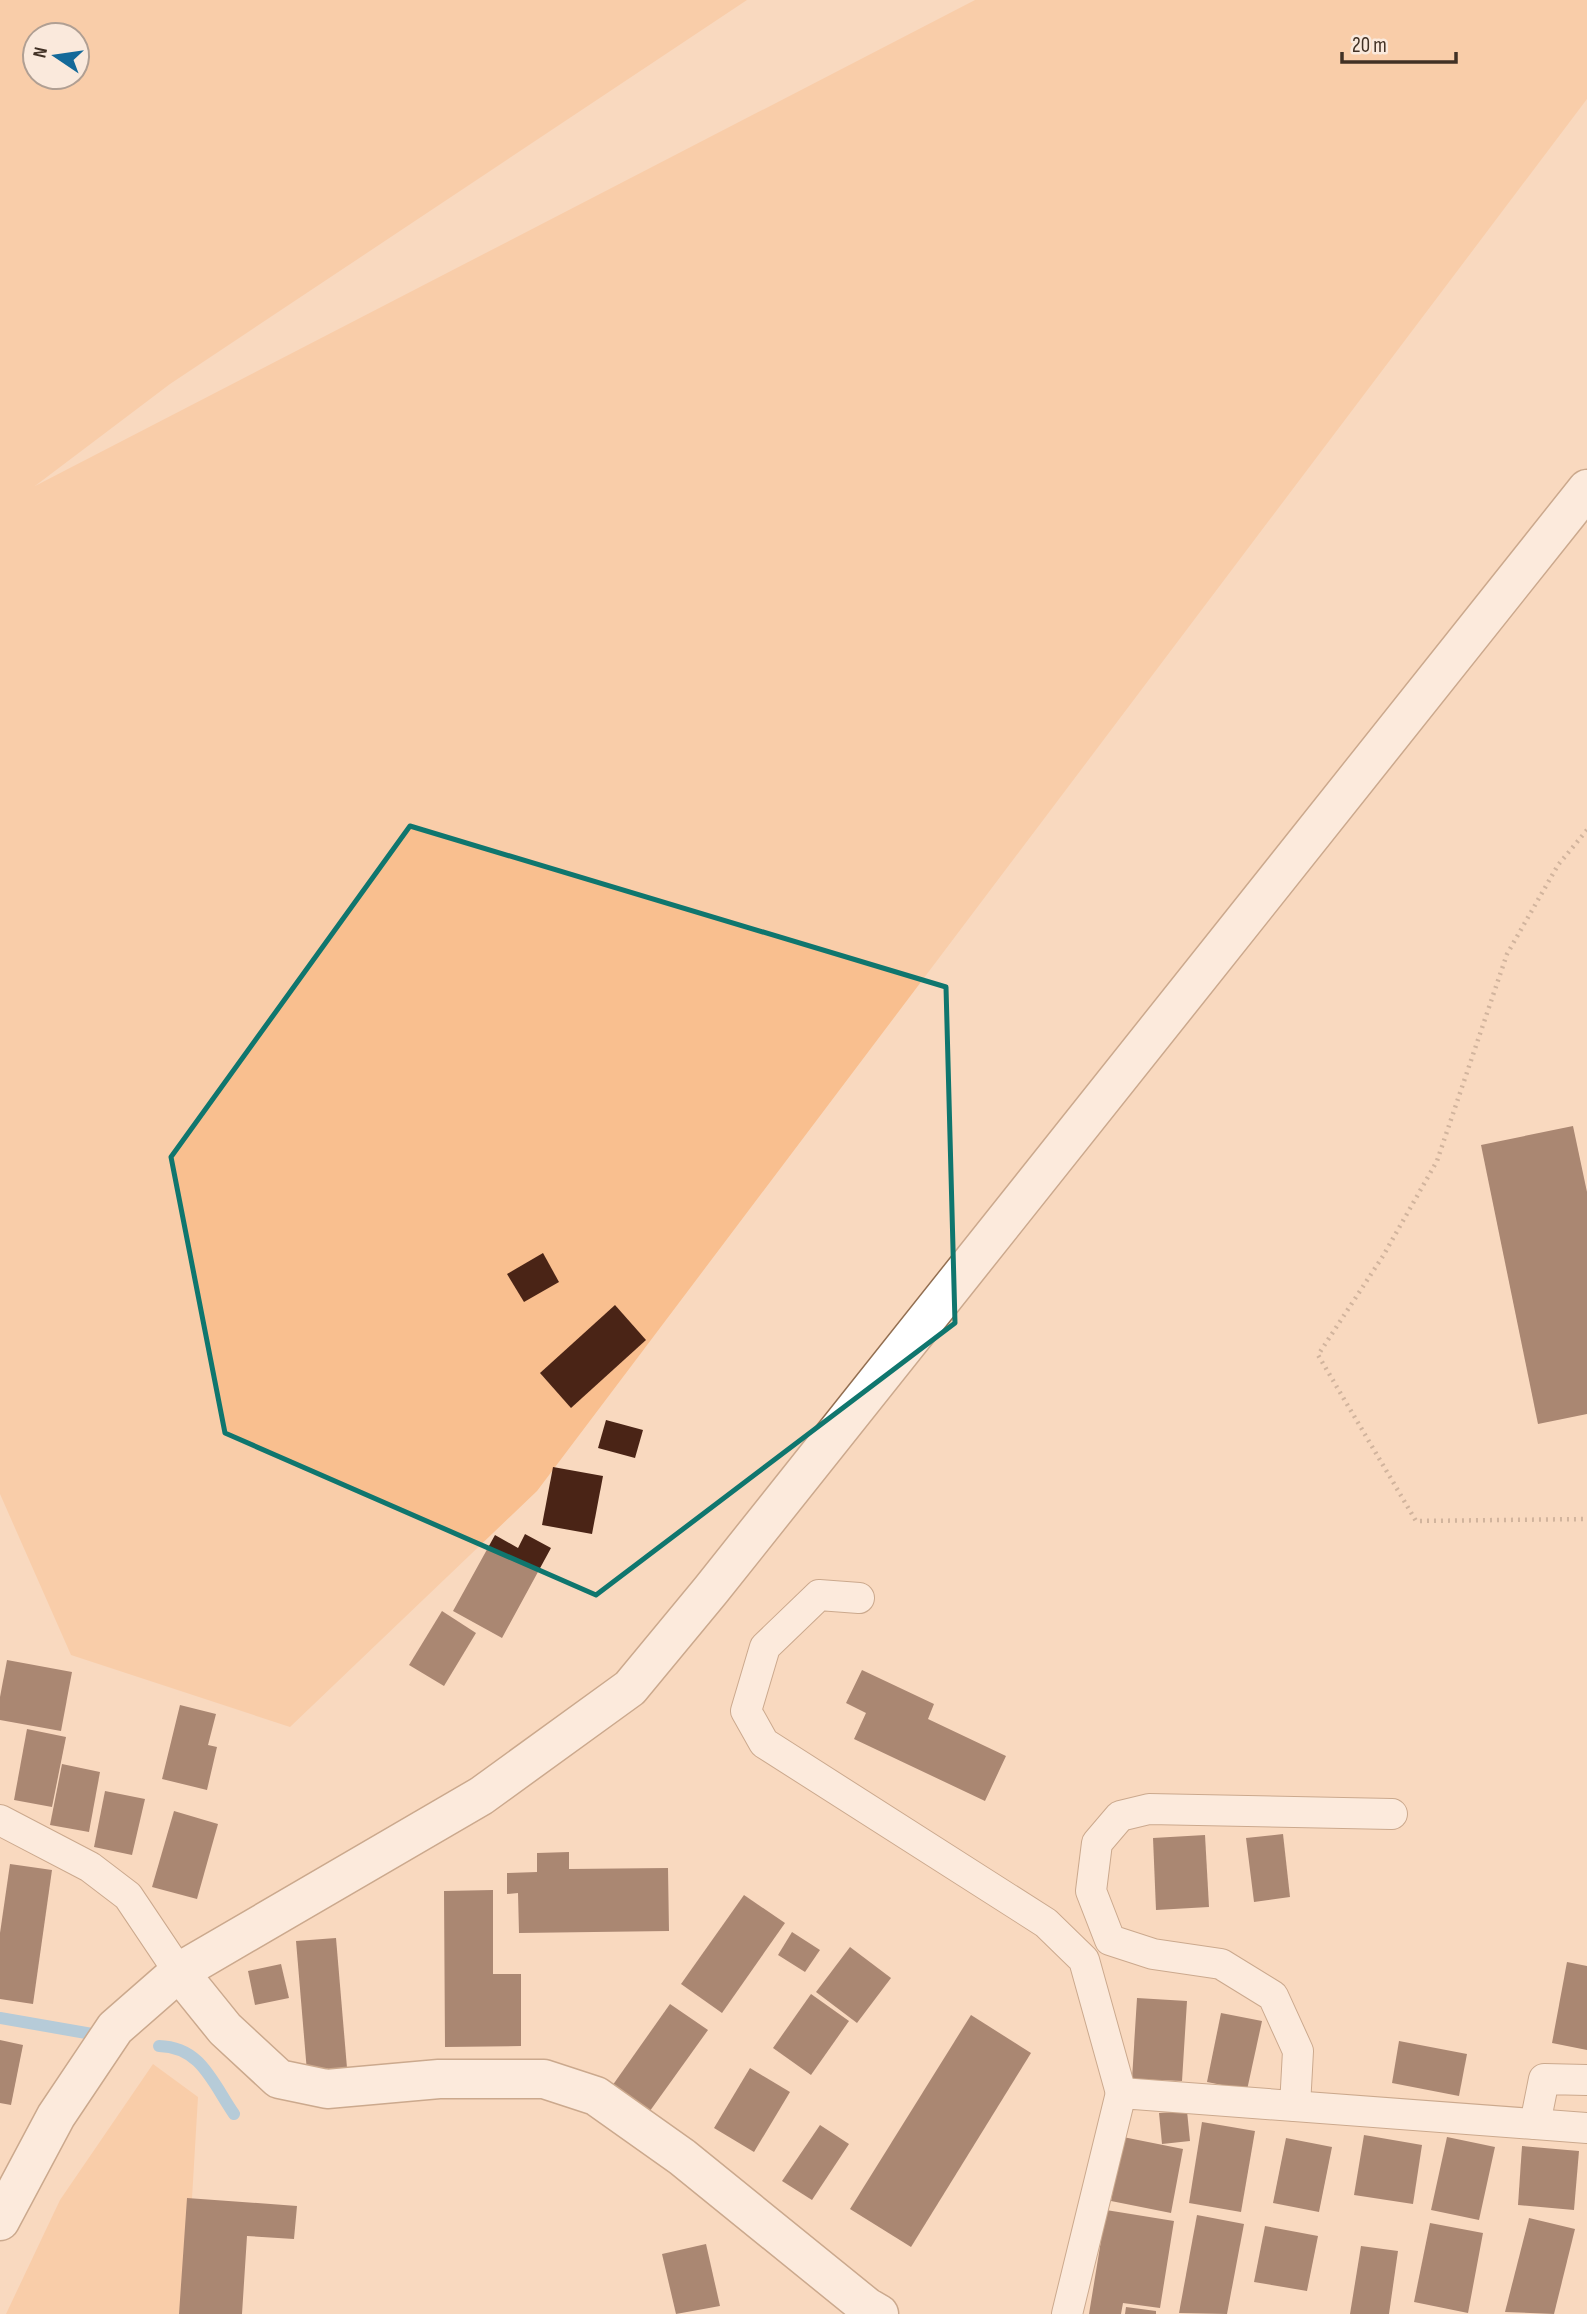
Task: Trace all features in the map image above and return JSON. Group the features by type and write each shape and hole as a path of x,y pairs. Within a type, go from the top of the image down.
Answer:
{"street":[{"path":"0,2221 56,2116 115,2028 179,1972 481,1796 630,1688 1587,489"},
{"path":"859,1598 819,1595 765,1647 746,1711 764,1743 1046,1923 1084,1961 1121,2093 1068,2314"},
{"path":"1295,2106 1298,2051 1273,1996 1221,1964 1153,1954 1110,1940 1091,1891 1097,1843 1120,1816 1149,1810 1392,1814"},
{"path":"0,1820 90,1867 128,1896 179,1972 225,2029 279,2080 327,2089 439,2079 544,2079 596,2096 682,2157 879,2314"},
{"path":"1535,2124 1544,2079 1587,2080"},
{"path":"1121,2093 1587,2128"}],"path":[{"path":"1587,830 1558,864 1507,954 1437,1161 1383,1256 1318,1355 1416,1521 1587,1519"}],"highlighted area":[{"path":"410,826 946,987 955,1323 596,1595 225,1433 171,1157"}],"shaded area":[{"path":"0,0 747,0 170,384 35,486 975,0 1587,0 1587,99 537,1491 290,1727 71,1655 0,1494"},
{"path":"153,2064 198,2097 189,2249 197,2314 6,2314 60,2200"}],"building":[{"path":"1573,1126 1587,1192 1587,1414 1538,1424 1481,1145"},
{"path":"543,1253 559,1282 524,1302 507,1274"},
{"path":"615,1305 646,1340 571,1408 540,1373"},
{"path":"606,1420 643,1430 635,1458 598,1448"},
{"path":"553,1467 603,1476 592,1534 542,1525"},
{"path":"525,1534 551,1548 502,1638 453,1611 495,1535 518,1548"},
{"path":"442,1611 476,1633 444,1686 409,1665"},
{"path":"7,1660 72,1672 61,1731 0,1720 0,1697"},
{"path":"862,1670 934,1704 928,1719 1006,1756 985,1801 854,1739 866,1713 846,1703"},
{"path":"180,1705 216,1714 208,1745 217,1747 207,1790 162,1779"},
{"path":"27,1729 66,1737 52,1807 14,1800"},
{"path":"62,1764 100,1772 89,1832 50,1825"},
{"path":"105,1791 145,1799 132,1855 94,1847"},
{"path":"174,1811 218,1824 197,1899 152,1887"},
{"path":"1283,1834 1290,1897 1254,1902 1246,1838"},
{"path":"1205,1835 1209,1907 1156,1910 1153,1838"},
{"path":"569,1852 569,1869 668,1868 669,1931 519,1933 518,1893 507,1894 507,1873 537,1872 537,1853"},
{"path":"10,1864 52,1870 33,2004 0,1999 0,1933"},
{"path":"493,1890 493,1974 521,1974 521,2046 445,2047 444,1891"},
{"path":"744,1895 785,1923 722,2013 681,1984"},
{"path":"792,1932 820,1950 805,1972 778,1955"},
{"path":"336,1938 347,2068 307,2072 296,1941"},
{"path":"850,1947 891,1978 857,2023 816,1992"},
{"path":"1567,1962 1587,1966 1587,2050 1552,2043"},
{"path":"281,1964 289,1998 255,2005 248,1971"},
{"path":"811,1994 849,2021 811,2075 773,2048"},
{"path":"1137,1998 1187,2001 1182,2081 1132,2079"},
{"path":"670,2004 708,2030 642,2122 605,2096"},
{"path":"1221,2013 1262,2021 1247,2090 1207,2082"},
{"path":"971,2015 1031,2053 911,2247 850,2209"},
{"path":"0,2040 23,2045 11,2105 0,2103"},
{"path":"1399,2041 1467,2054 1459,2096 1392,2083"},
{"path":"750,2068 790,2092 754,2152 714,2128"},
{"path":"1187,2111 1190,2141 1162,2144 1159,2113"},
{"path":"1202,2122 1255,2131 1241,2212 1189,2203"},
{"path":"820,2125 849,2144 812,2200 782,2181"},
{"path":"1364,2135 1422,2145 1413,2204 1354,2195"},
{"path":"1123,2137 1183,2149 1171,2213 1111,2201"},
{"path":"1447,2137 1495,2147 1479,2220 1431,2210"},
{"path":"1286,2138 1332,2147 1319,2212 1273,2203"},
{"path":"1522,2146 1579,2151 1574,2210 1518,2205"},
{"path":"187,2198 297,2206 294,2239 247,2236 242,2314 179,2314"},
{"path":"1106,2210 1174,2221 1160,2308 1123,2303 1121,2314 1089,2314"},
{"path":"1197,2215 1244,2224 1227,2314 1179,2313"},
{"path":"1529,2218 1575,2229 1554,2314 1505,2312"},
{"path":"1430,2223 1483,2233 1468,2313 1414,2302"},
{"path":"1265,2226 1318,2236 1307,2291 1254,2282"},
{"path":"706,2244 720,2306 676,2314 662,2254"},
{"path":"1361,2246 1398,2251 1389,2314 1350,2314"},
{"path":"1126,2307 1156,2311 1156,2314 1125,2314"}],"waterway":[{"path":"0,2018 92,2034"},
{"path":"159,2046 185,2053 204,2068 234,2114"}]}
